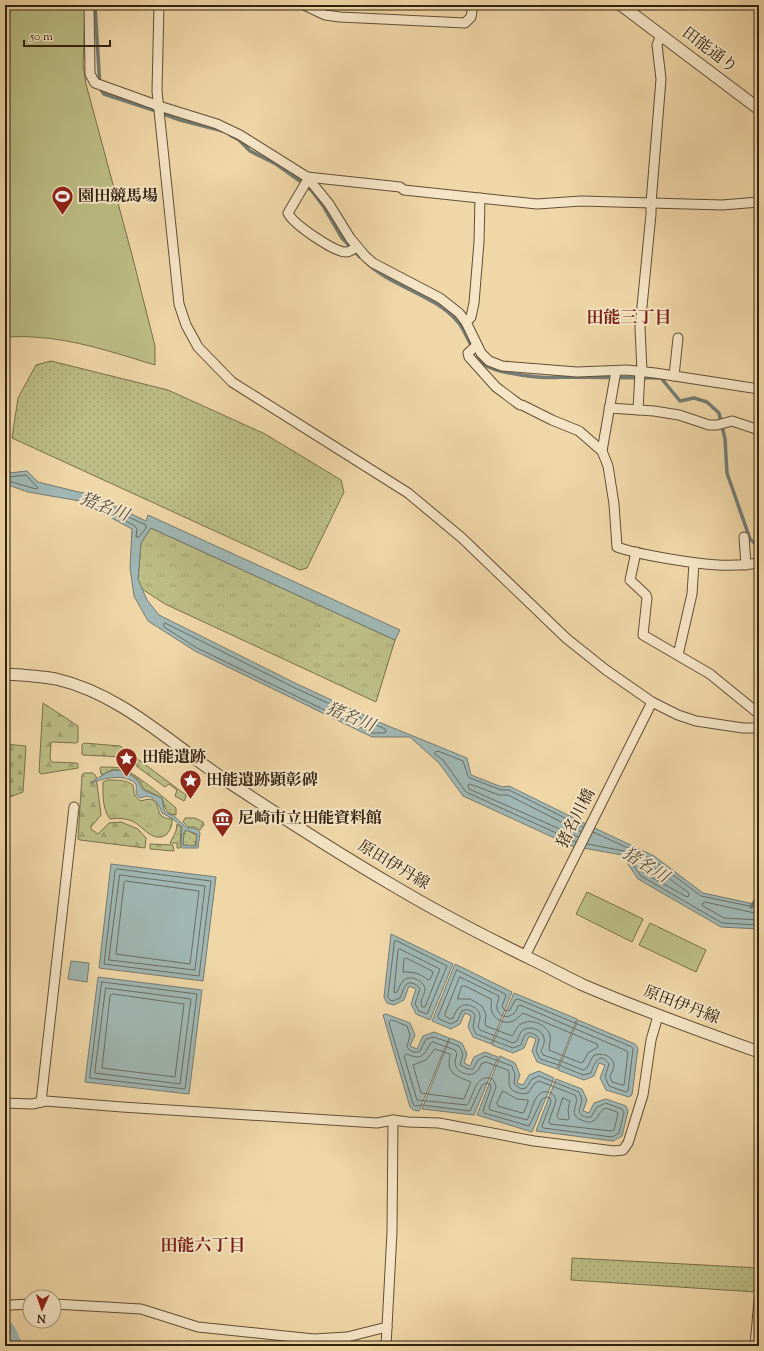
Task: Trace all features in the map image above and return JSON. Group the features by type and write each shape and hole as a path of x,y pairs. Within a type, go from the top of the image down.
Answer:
{"street":[{"path":"89,5 90,74 95,83 225,128 240,135 308,178 329,204 338,221 357,247 373,263 440,298 459,313 466,322 481,353 489,361 502,366 577,372 641,372 759,389"},
{"path":"159,5 157,91 179,304 186,325 198,347 232,382 408,493 462,538 566,638 606,670 652,702 696,722 743,728 754,728 759,726"},
{"path":"304,5 325,15 340,17 432,20 453,23 465,22 471,16 473,5"},
{"name":"田能通り","path":"621,5 759,109"},
{"path":"638,410 641,372 640,327 651,214 661,79 657,45 661,35"},
{"path":"308,178 400,187 404,190 537,204 581,201 722,205 759,202"},
{"path":"308,178 288,213 290,216 302,228 334,249 344,253 350,252 357,247"},
{"path":"466,322 471,317 476,292 480,198"},
{"path":"674,376 678,338"},
{"path":"477,345 468,353 469,357 496,387 520,405 522,404 552,420 579,431 602,451 608,466 614,504 616,547 694,563 726,566 759,563"},
{"path":"602,451 616,371"},
{"path":"610,408 680,415 709,425 717,425 732,421 756,429 759,432"},
{"path":"744,537 746,565"},
{"path":"636,552 630,580 646,595 647,598 643,635 710,674 759,714"},
{"path":"678,655 692,594 694,563"},
{"name":"原田伊丹線","path":"5,674 56,679 84,688 109,699 127,709 221,777 285,819 401,890 468,927 581,984 658,1016 759,1052"},
{"name":"猪名川橋","path":"525,956 652,702"},
{"path":"41,1102 74,807"},
{"path":"5,1103 32,1104 46,1101 377,1124 392,1120 440,1123 534,1141 614,1151 623,1150 628,1142 643,1095 651,1040 658,1016"},
{"path":"386,1346 392,1232 392,1120"},
{"path":"755,1346 759,1300"},
{"path":"5,1307 10,1305 22,1304"},
{"path":"62,1304 141,1309 198,1327 292,1341 347,1337 387,1327"}],"green space":[{"name":"園田競馬場","path":"5,5 85,5 83,65 86,84 155,346 155,365 95,347 49,338 5,337"},
{"path":"51,361 168,390 265,434 341,480 344,492 307,568 300,570 12,438 18,398 36,365"},
{"path":"151,528 395,640 376,702 165,604 142,589 138,579 141,543"},
{"path":"43,703 78,726 78,742 51,743 50,759 52,762 77,763 78,768 41,774 39,772"},
{"path":"84,743 120,746 186,795 184,801 175,796 177,790 169,784 165,787 124,757 83,755 82,745"},
{"path":"5,744 26,746 23,792 5,799"},
{"path":"101,767 120,768 132,774 149,785 176,808 176,815 168,812 162,798 144,789 139,780 127,772 113,769 102,775"},
{"path":"84,773 93,773 96,776 101,815 91,829 98,834 109,823 121,822 138,829 146,838 145,848 78,839 82,775"},
{"path":"108,780 128,782 133,785 137,798 141,801 150,799 154,801 157,805 159,813 162,816 172,819 171,827 167,834 162,837 153,836 132,821 121,818 110,819 104,806 103,797 103,782"},
{"path":"185,818 195,818 203,822 204,825 200,830 195,827 188,827 183,822"},
{"path":"177,824 181,827 180,848 177,848 177,843 170,843 176,831"},
{"path":"186,830 197,835 195,846 183,845 184,833"},
{"path":"150,844 173,845 174,851 150,849"},
{"path":"587,892 643,919 632,942 576,914"},
{"path":"650,923 706,950 696,972 639,945"},
{"path":"572,1258 759,1268 756,1292 571,1280"}],"water":[{"name":"猪名川","path":"5,471 9,473 27,471 38,482 91,495 146,521 148,515 400,630 395,640 151,528 141,543 138,579 147,600 159,615 297,684 381,723 467,758 471,775 502,787 509,786 654,856 703,893 759,905 759,929 721,927 638,879 622,855 572,846 463,796 439,763 410,737 372,737 195,651 148,621 134,596 130,568 132,529 80,501 28,492 5,484"},
{"path":"114,770 122,771 131,775 138,781 143,790 162,798 164,810 167,813 174,816 187,828 194,828 199,831 198,848 182,848 182,827 173,819 162,813 157,803 152,798 141,798 137,796 136,784 126,778 114,778 90,783","holes":["186,830 197,834 196,846 183,845 184,832"]},
{"path":"111,864 216,877 203,981 99,968"},
{"path":"391,934 453,964 430,1020 416,1014 411,1004 416,989 409,986 404,1000 394,1005 387,1003 384,997"},
{"path":"71,961 89,963 87,982 68,979"},
{"path":"455,964 512,992 491,1044 473,1037 468,1027 471,1016 465,1013 460,1024 451,1029 432,1021"},
{"path":"98,977 202,990 189,1094 85,1082"},
{"path":"514,993 577,1019 557,1069 537,1062 532,1051 536,1039 529,1036 524,1048 513,1053 492,1045"},
{"path":"386,1014 410,1023 415,1035 410,1046 417,1049 423,1036 434,1032 449,1038 419,1111 413,1110 410,1107 383,1015"},
{"path":"578,1020 635,1044 638,1048 632,1095 629,1097 606,1090 600,1078 605,1065 599,1063 594,1076 584,1080 558,1070"},
{"path":"450,1038 462,1043 467,1054 464,1063 470,1066 474,1057 485,1052 498,1057 474,1115 422,1109"},
{"path":"500,1056 515,1063 520,1075 517,1083 523,1085 529,1075 539,1071 554,1078 532,1132 477,1115"},
{"path":"556,1079 582,1089 587,1100 583,1111 589,1113 594,1103 606,1099 626,1106 628,1111 622,1136 613,1141 536,1131"}],"waterway":[{"path":"95,5 100,88 104,94 180,120 223,131"},
{"path":"230,135 239,140 250,151 276,164 312,191 324,207 342,238 360,257"},
{"path":"366,262 387,278 425,297 448,312 464,330 473,348"},
{"path":"478,356 484,364 490,368 521,375 554,377 661,378 680,401 694,398 707,402 719,413 725,439 727,473 750,539 759,547"},
{"path":"751,907 759,895"},
{"path":"5,1331 12,1346"}],"place":[{"name":"園田競馬場","path":"63,216"},
{"name":"田能遺跡","path":"127,778"},
{"name":"田能遺跡顕彰碑","path":"190,800"},
{"name":"尼崎市立田能資料館","path":"222,838"}],"district":[{"name":"田能三丁目","path":"629,319"},
{"name":"田能六丁目","path":"203,1247"}]}
